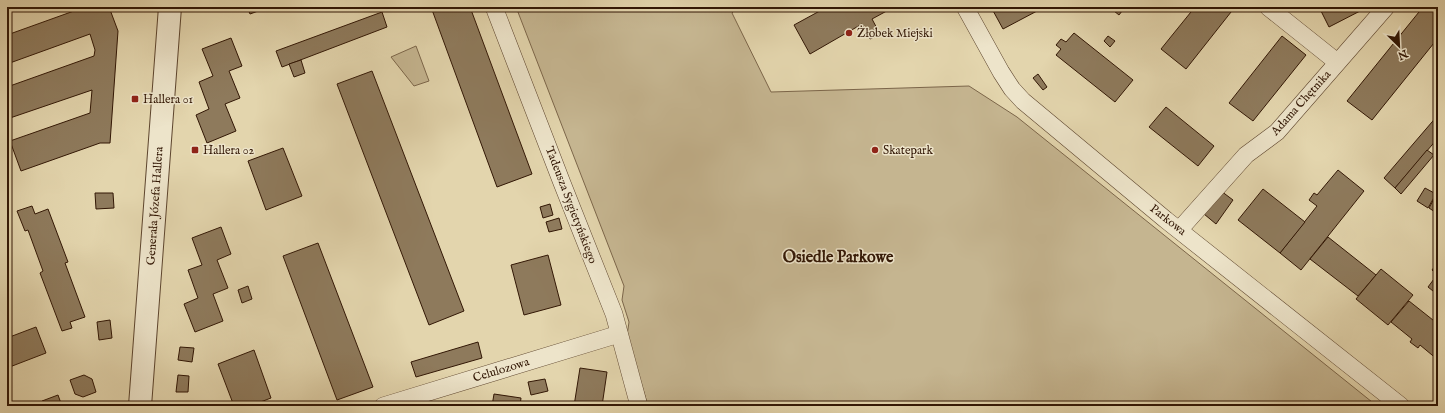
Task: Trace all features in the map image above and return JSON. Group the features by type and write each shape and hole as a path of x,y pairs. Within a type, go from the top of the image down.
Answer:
{"street":[{"name":"Generała Józefa Hallera","path":"140,406 170,7"},
{"name":"Tadeusza Sygietyńskiego","path":"494,7 614,314 639,406"},
{"name":"Parkowa","path":"965,7 1001,72 1017,95 1148,205 1401,406"},
{"path":"1268,7 1337,62"},
{"name":"Adama Chętnika","path":"1180,229 1246,156 1278,132 1386,7"},
{"name":"Celulozowa","path":"383,406 619,334"}],"shaded area":[{"path":"516,7 737,7 732,13 771,92 969,86 1017,117 1377,406 648,406 627,336 629,322 622,300 624,286"},
{"path":"416,46 429,81 414,86 391,57"}],"building":[{"path":"85,7 109,7 118,31 110,143 100,143 21,171 10,141 90,113 92,90 7,119 7,87 94,56 95,50 90,34 7,64 7,35"},
{"path":"247,7 269,7 250,14"},
{"path":"431,7 470,7 532,174 497,187"},
{"path":"827,7 894,7 872,19 880,34 870,39 862,24 810,54 794,25"},
{"path":"991,7 1035,7 1037,11 1003,29"},
{"path":"1109,7 1125,7 1119,15"},
{"path":"1195,7 1235,7 1186,69 1161,49"},
{"path":"1319,7 1361,7 1362,10 1329,27"},
{"path":"1423,7 1438,7 1438,38 1372,120 1347,101"},
{"path":"382,12 387,27 282,67 276,51"},
{"path":"1074,33 1133,80 1115,102 1056,55 1061,49 1056,45 1061,39 1066,42"},
{"path":"1108,36 1115,41 1110,47 1104,41"},
{"path":"1282,36 1306,55 1253,121 1229,103"},
{"path":"231,38 242,66 229,71 240,98 225,104 236,131 207,143 196,115 209,109 199,82 213,76 202,49"},
{"path":"301,60 305,73 294,77 289,64"},
{"path":"372,71 464,311 429,325 337,84"},
{"path":"1038,74 1047,87 1043,90 1033,78"},
{"path":"1166,107 1214,146 1198,166 1149,127"},
{"path":"1438,115 1438,138 1395,188 1384,178"},
{"path":"283,148 302,196 266,210 248,161"},
{"path":"1427,150 1434,155 1401,194 1395,188"},
{"path":"1338,170 1364,191 1301,270 1280,253 1317,206 1309,200 1314,193 1317,195"},
{"path":"1425,188 1436,194 1428,208 1417,201"},
{"path":"1263,189 1305,222 1280,253 1238,220"},
{"path":"1221,191 1233,200 1216,224 1204,214"},
{"path":"95,193 113,193 114,208 96,209"},
{"path":"1435,197 1438,199 1438,214 1429,208"},
{"path":"550,204 553,215 543,218 540,207"},
{"path":"32,206 35,214 48,209 68,262 65,263 85,317 70,322 72,328 62,331 40,273 43,271 28,230 25,231 17,211"},
{"path":"559,218 562,229 549,232 546,222"},
{"path":"221,227 231,254 217,260 228,288 213,294 223,321 195,332 184,304 198,298 188,270 202,265 192,238"},
{"path":"1328,237 1376,275 1358,296 1310,259"},
{"path":"318,243 373,387 337,400 283,256"},
{"path":"548,255 561,305 524,315 511,265"},
{"path":"1438,262 1438,295 1428,287 1437,275 1432,270"},
{"path":"1381,269 1413,295 1388,325 1356,299"},
{"path":"248,286 252,299 242,303 238,290"},
{"path":"1409,301 1438,324 1438,360 1420,345 1418,348 1410,342 1412,339 1391,322"},
{"path":"110,320 112,338 99,340 97,322"},
{"path":"36,327 46,353 7,368 7,338"},
{"path":"478,342 482,358 416,377 411,362"},
{"path":"180,347 194,348 192,362 178,360"},
{"path":"254,350 271,398 250,406 234,406 218,364"},
{"path":"580,368 607,372 602,406 574,406"},
{"path":"84,375 92,379 96,392 83,397 75,394 70,380"},
{"path":"178,375 189,376 188,392 176,392"},
{"path":"545,379 548,391 531,395 528,382"},
{"path":"494,394 521,398 520,406 492,406"},
{"path":"58,395 62,406 44,406 42,401"}],"place":[{"name":"Żłobek Miejski","path":"849,33"},
{"name":"Hallera 01","path":"135,99"},
{"name":"Hallera 02","path":"195,150"},
{"name":"Skatepark","path":"875,150"}],"district":[{"name":"Osiedle Parkowe","path":"838,258"}]}
